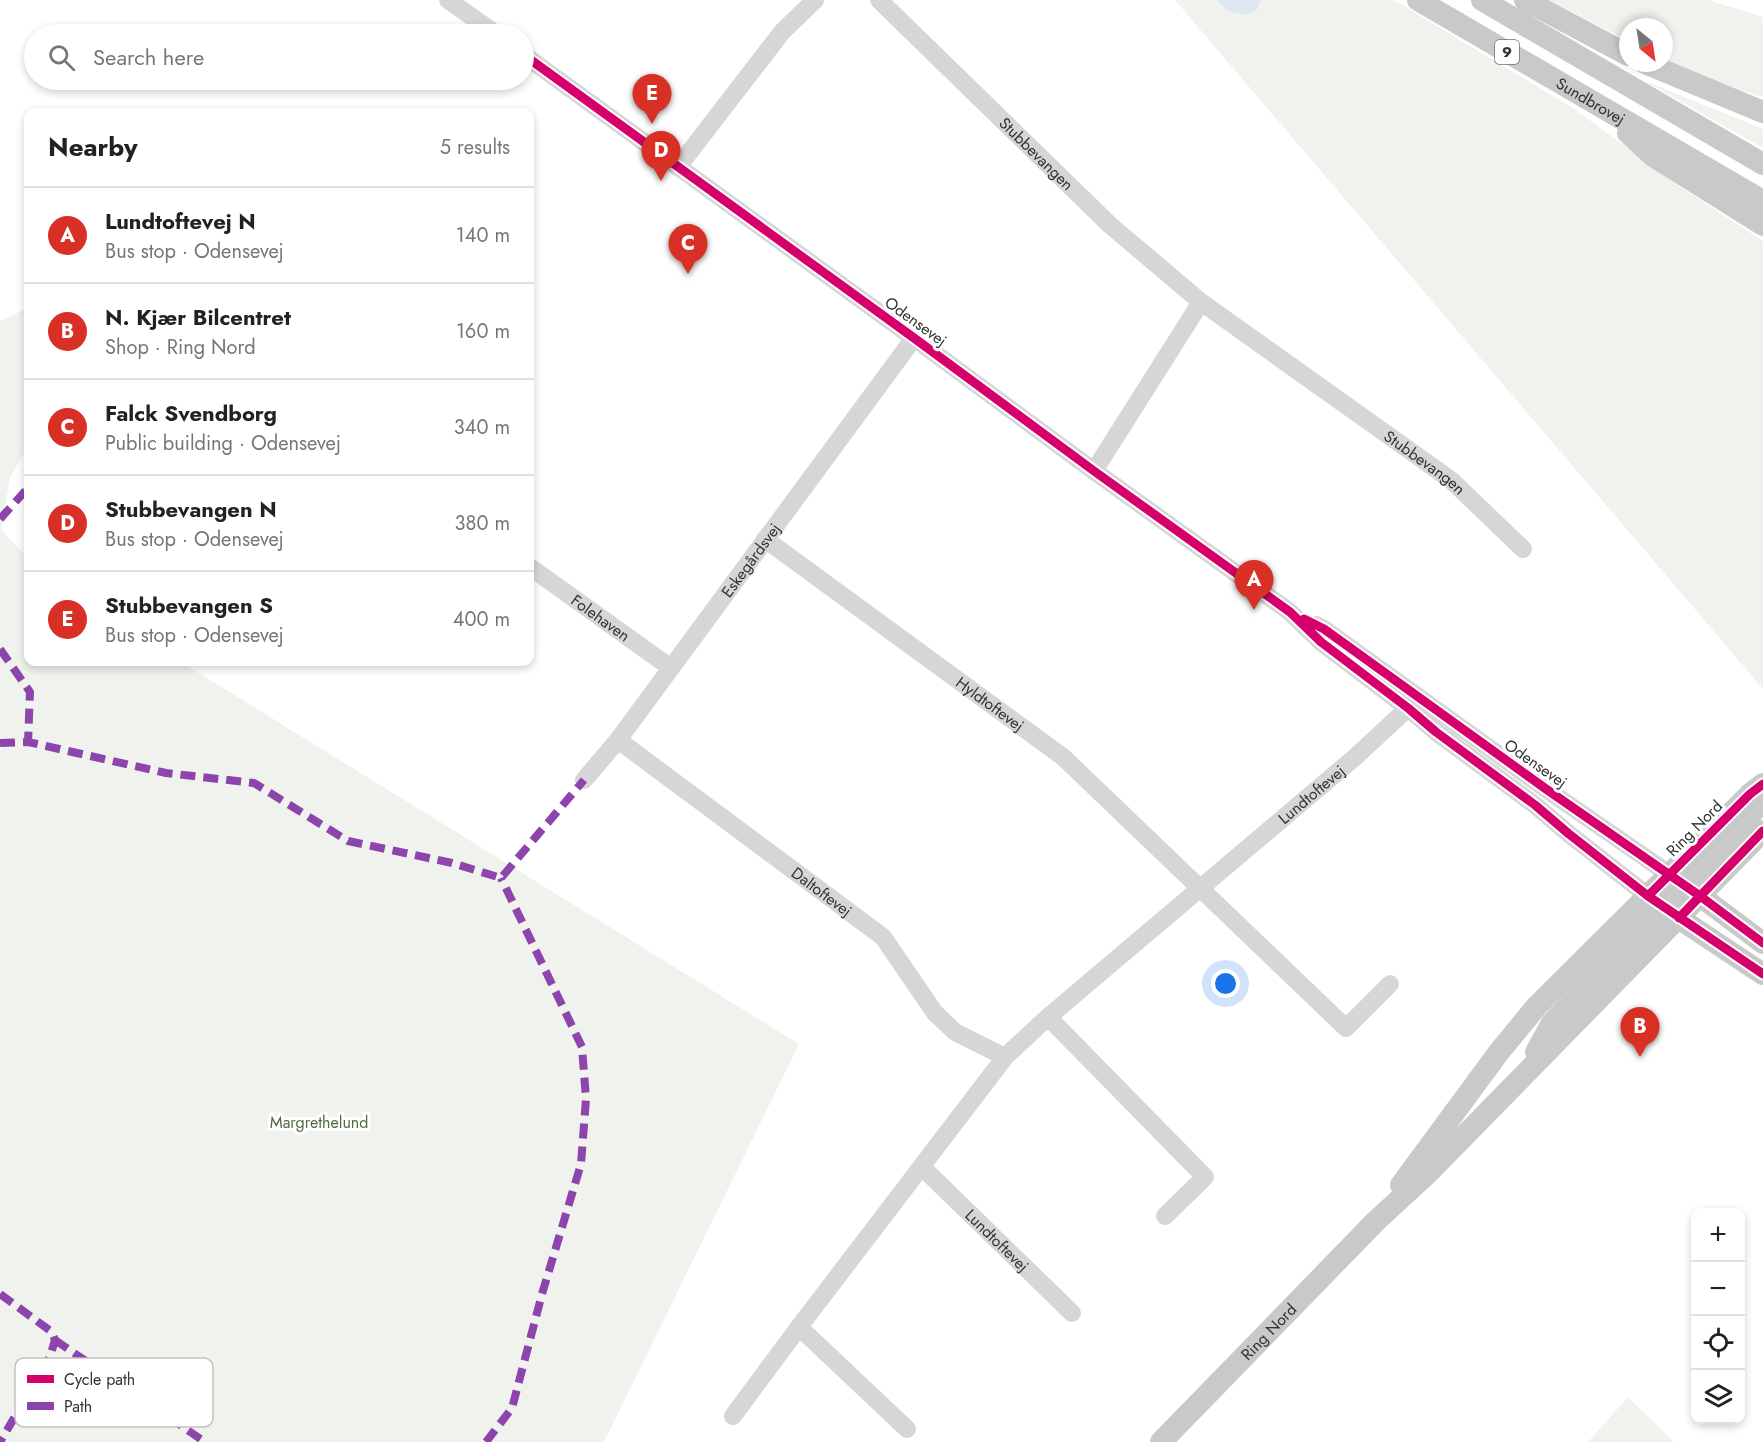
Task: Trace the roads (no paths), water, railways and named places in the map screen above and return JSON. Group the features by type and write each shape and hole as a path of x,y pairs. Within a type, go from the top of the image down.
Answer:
{"main road":[{"name":"Sundbrovej","path":"1418,0 1763,201"},
{"name":"Sundbrovej","path":"1482,0 1763,164"},
{"path":"1525,0 1619,50"},
{"path":"1667,72 1763,112"},
{"path":"1596,104 1653,156 1763,225"},
{"name":"Ring Nord","path":"1161,1442 1376,1221 1522,1077 1674,896 1750,794 1763,784"},
{"path":"1763,800 1674,896 1763,959"},
{"name":"Ring Nord","path":"1376,1221 1499,1052 1536,1007 1674,896 1763,831"},
{"name":"Odensevej","path":"1674,896 1763,943"},
{"name":"Odensevej","path":"1674,896 1763,974"}],"street":[{"path":"448,0 482,24"},
{"path":"678,167 782,32 815,0"},
{"name":"Stubbevangen","path":"879,0 1110,225 1201,302 1451,480 1523,549"},
{"name":"Odensevej","path":"534,62 1290,612 1324,629 1413,702 1537,783 1674,896"},
{"path":"1094,471 1201,302"},
{"name":"Eskegårdsvej","path":"584,780 618,740 914,338"},
{"name":"Hyldtoftevej","path":"765,539 1063,757 1200,888"},
{"name":"Folehaven","path":"534,570 671,668"},
{"name":"Odensevej","path":"1413,702 1436,732 1535,805 1569,834 1674,896"},
{"name":"Lundtoftevej","path":"733,1416 1005,1057 1048,1017 1353,759 1413,702"},
{"name":"Daltoftevej","path":"618,740 883,937 935,1013 955,1032 1005,1057"},
{"path":"1200,888 1346,1028 1390,984"},
{"path":"1048,1017 1205,1177 1165,1216"},
{"name":"Lundtoftevej","path":"922,1167 1072,1313"},
{"path":"799,1327 907,1429"}],"place":[{"name":"Stubbevangen S","path":"652,124"},
{"name":"Stubbevangen N","path":"661,181"},
{"name":"Falck Svendborg","path":"688,274"},
{"name":"Lundtoftevej N","path":"1254,610"},
{"name":"N. Kjær Bilcentret","path":"1640,1057"}],"park label":[{"name":"Margrethelund","path":"319,1122"}]}
